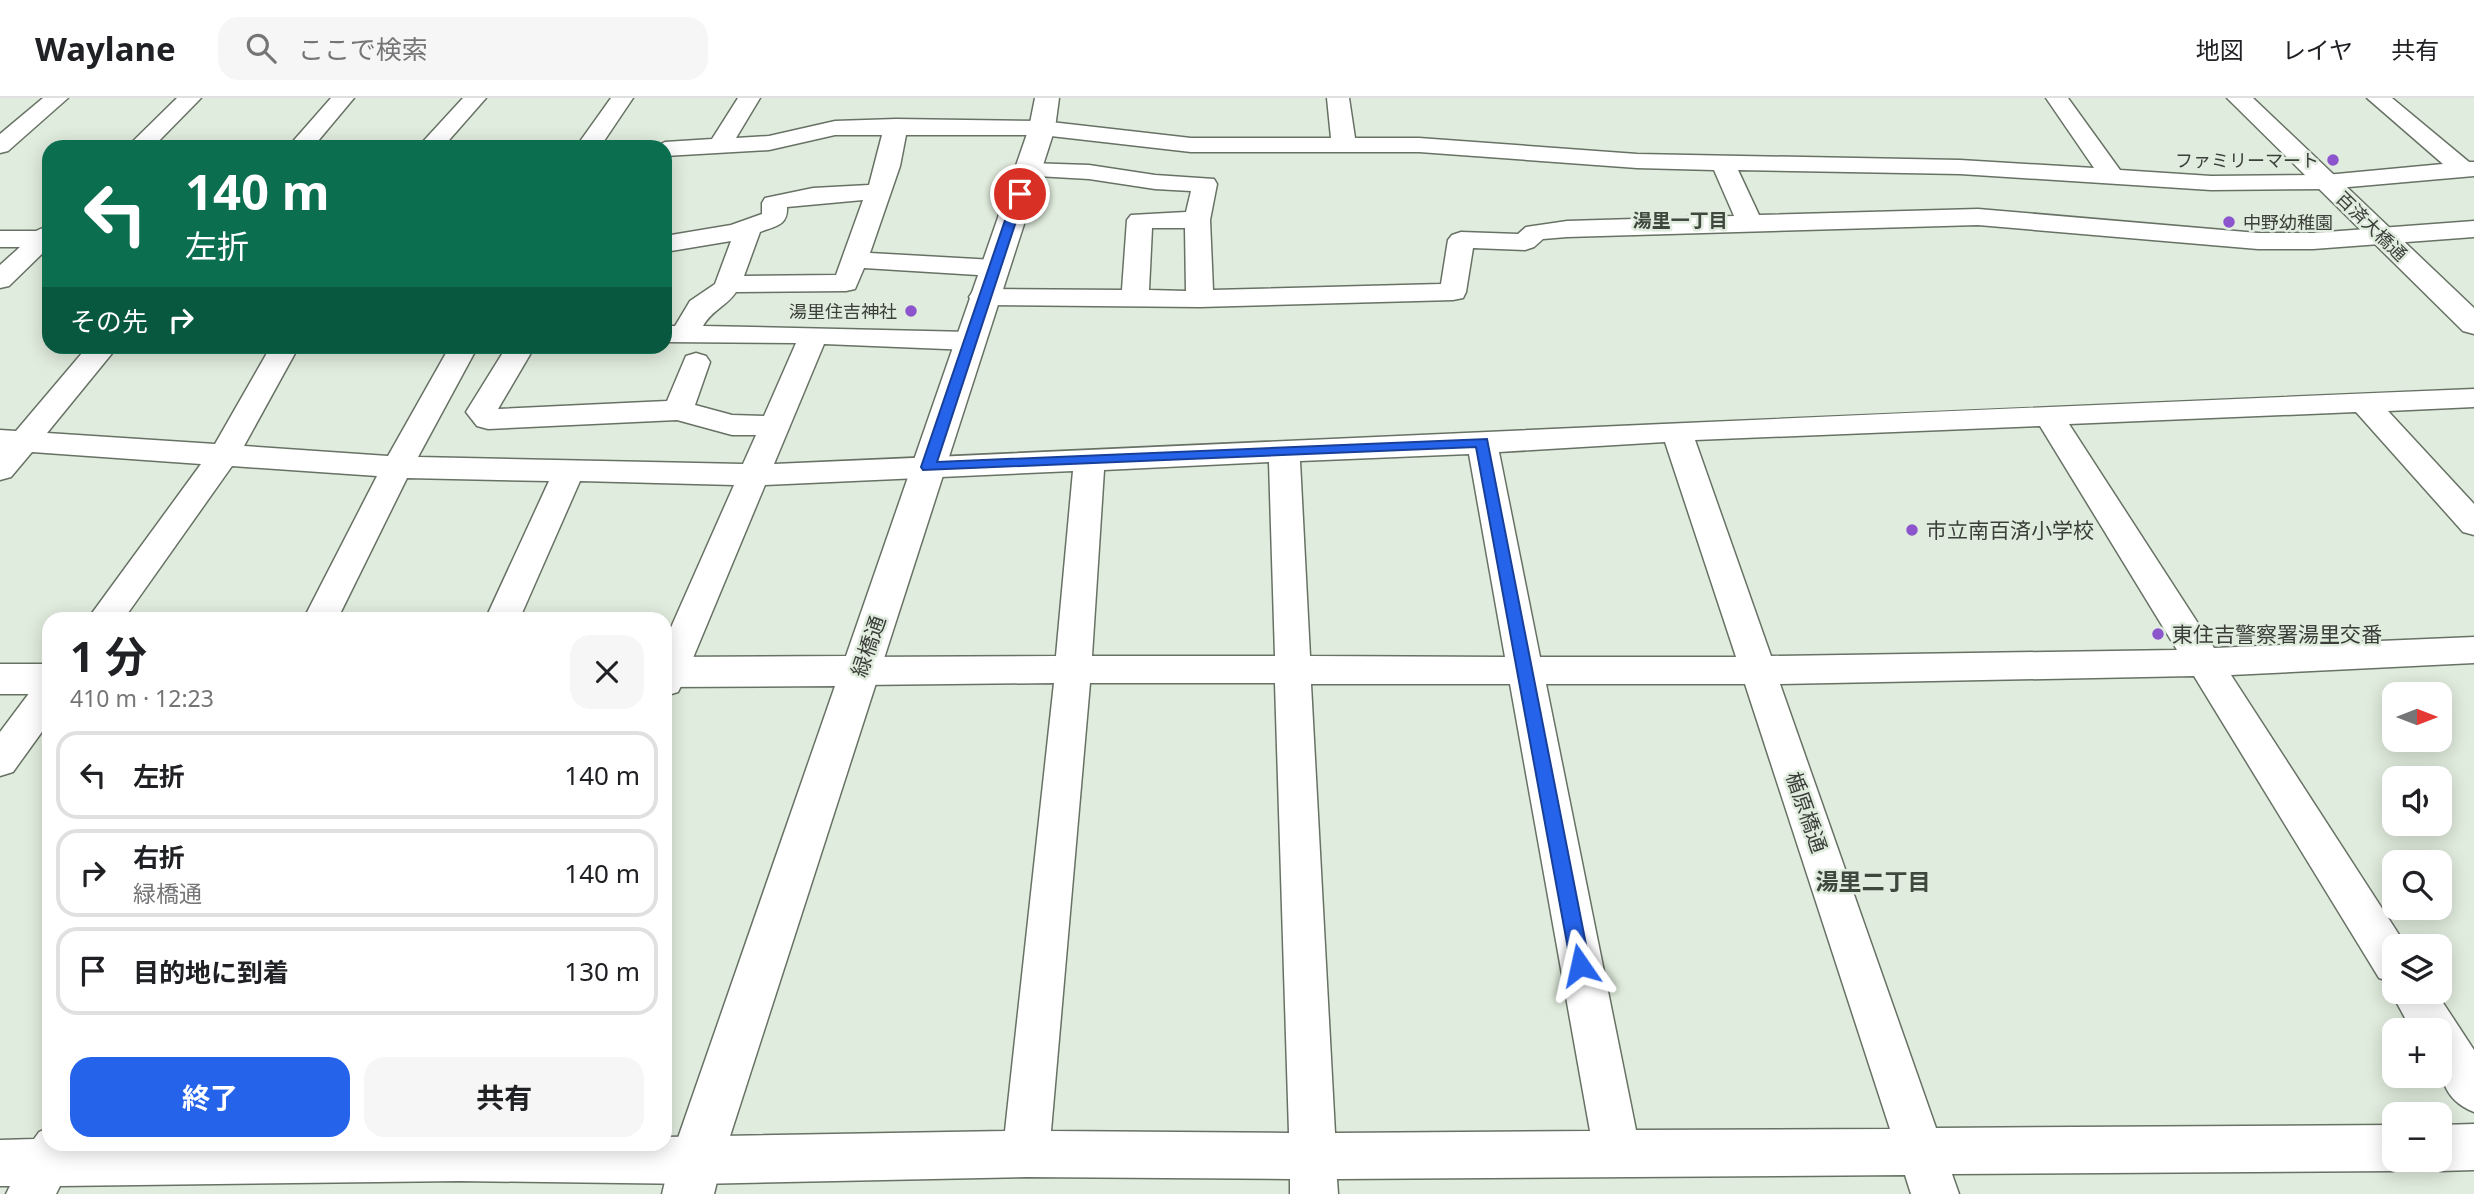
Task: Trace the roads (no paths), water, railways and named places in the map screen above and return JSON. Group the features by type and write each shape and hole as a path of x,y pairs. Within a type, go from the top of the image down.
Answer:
{"street":[{"path":"0,146 57,98"},
{"path":"146,140 190,98"},
{"path":"306,140 343,98"},
{"path":"436,140 475,98"},
{"path":"593,140 622,98"},
{"path":"719,146 749,98"},
{"path":"1338,98 1344,144"},
{"path":"2057,98 2113,178"},
{"name":"百済大橋通","path":"2239,98 2474,325"},
{"path":"2378,98 2469,170"},
{"path":"672,149 769,143 835,128 896,126 1045,113 1191,145 1419,145 1637,161 1960,167 2211,183 2326,182 2469,170"},
{"name":"緑橋通","path":"692,1178 1045,113"},
{"path":"672,662 814,335 850,272 879,192 896,126"},
{"path":"1723,163 1749,222"},
{"path":"1028,170 1090,172 1155,182 1205,184 1197,220 1200,299"},
{"path":"672,243 736,232 775,218 774,203 789,199 811,194 879,192"},
{"path":"728,284 850,272 989,283 1135,299 1453,292 1461,240 1525,242 1535,232 1567,229 1978,217 2258,241 2313,241 2474,229"},
{"path":"1135,299 1140,220 1197,220"},
{"path":"675,334 700,307 721,294 728,284 750,227"},
{"path":"0,239 42,237"},
{"path":"0,280 42,242"},
{"path":"675,334 814,335 970,341"},
{"path":"0,470 13,440 96,354"},
{"path":"110,612 224,455 281,354"},
{"path":"324,612 397,467 460,354"},
{"path":"516,354 481,412 488,419 678,410 732,425 775,426"},
{"path":"678,410 696,362"},
{"path":"13,440 397,467 754,475 1482,443 1677,431 2474,398"},
{"path":"2364,402 2474,524"},
{"path":"2048,415 2382,945"},
{"name":"楯原橋通","path":"1677,431 1928,1173"},
{"path":"1482,443 1523,671 1617,1153"},
{"path":"1284,450 1313,1175"},
{"path":"1026,1154 1073,669 1089,459"},
{"path":"506,612 569,471"},
{"path":"672,676 1073,669 1759,671 2202,663 2474,650"},
{"path":"0,679 42,679"},
{"path":"0,761 42,704"},
{"path":"2452,1055 2474,1090"},
{"path":"2452,1148 2474,1147"},
{"path":"0,1163 45,1167 271,1152 463,1151 692,1178 1026,1154 1313,1175 1617,1153 1928,1173 2382,1149"}],"place":[{"name":"ファミリーマート","path":"2333,160"},
{"name":"中野幼稚園","path":"2229,222"},
{"name":"湯里住吉神社","path":"911,311"},
{"name":"市立南百済小学校","path":"1912,530"},
{"name":"東住吉警察署湯里交番","path":"2158,634"}],"district":[{"name":"湯里一丁目","path":"1680,220"},
{"name":"湯里二丁目","path":"1873,881"}]}
